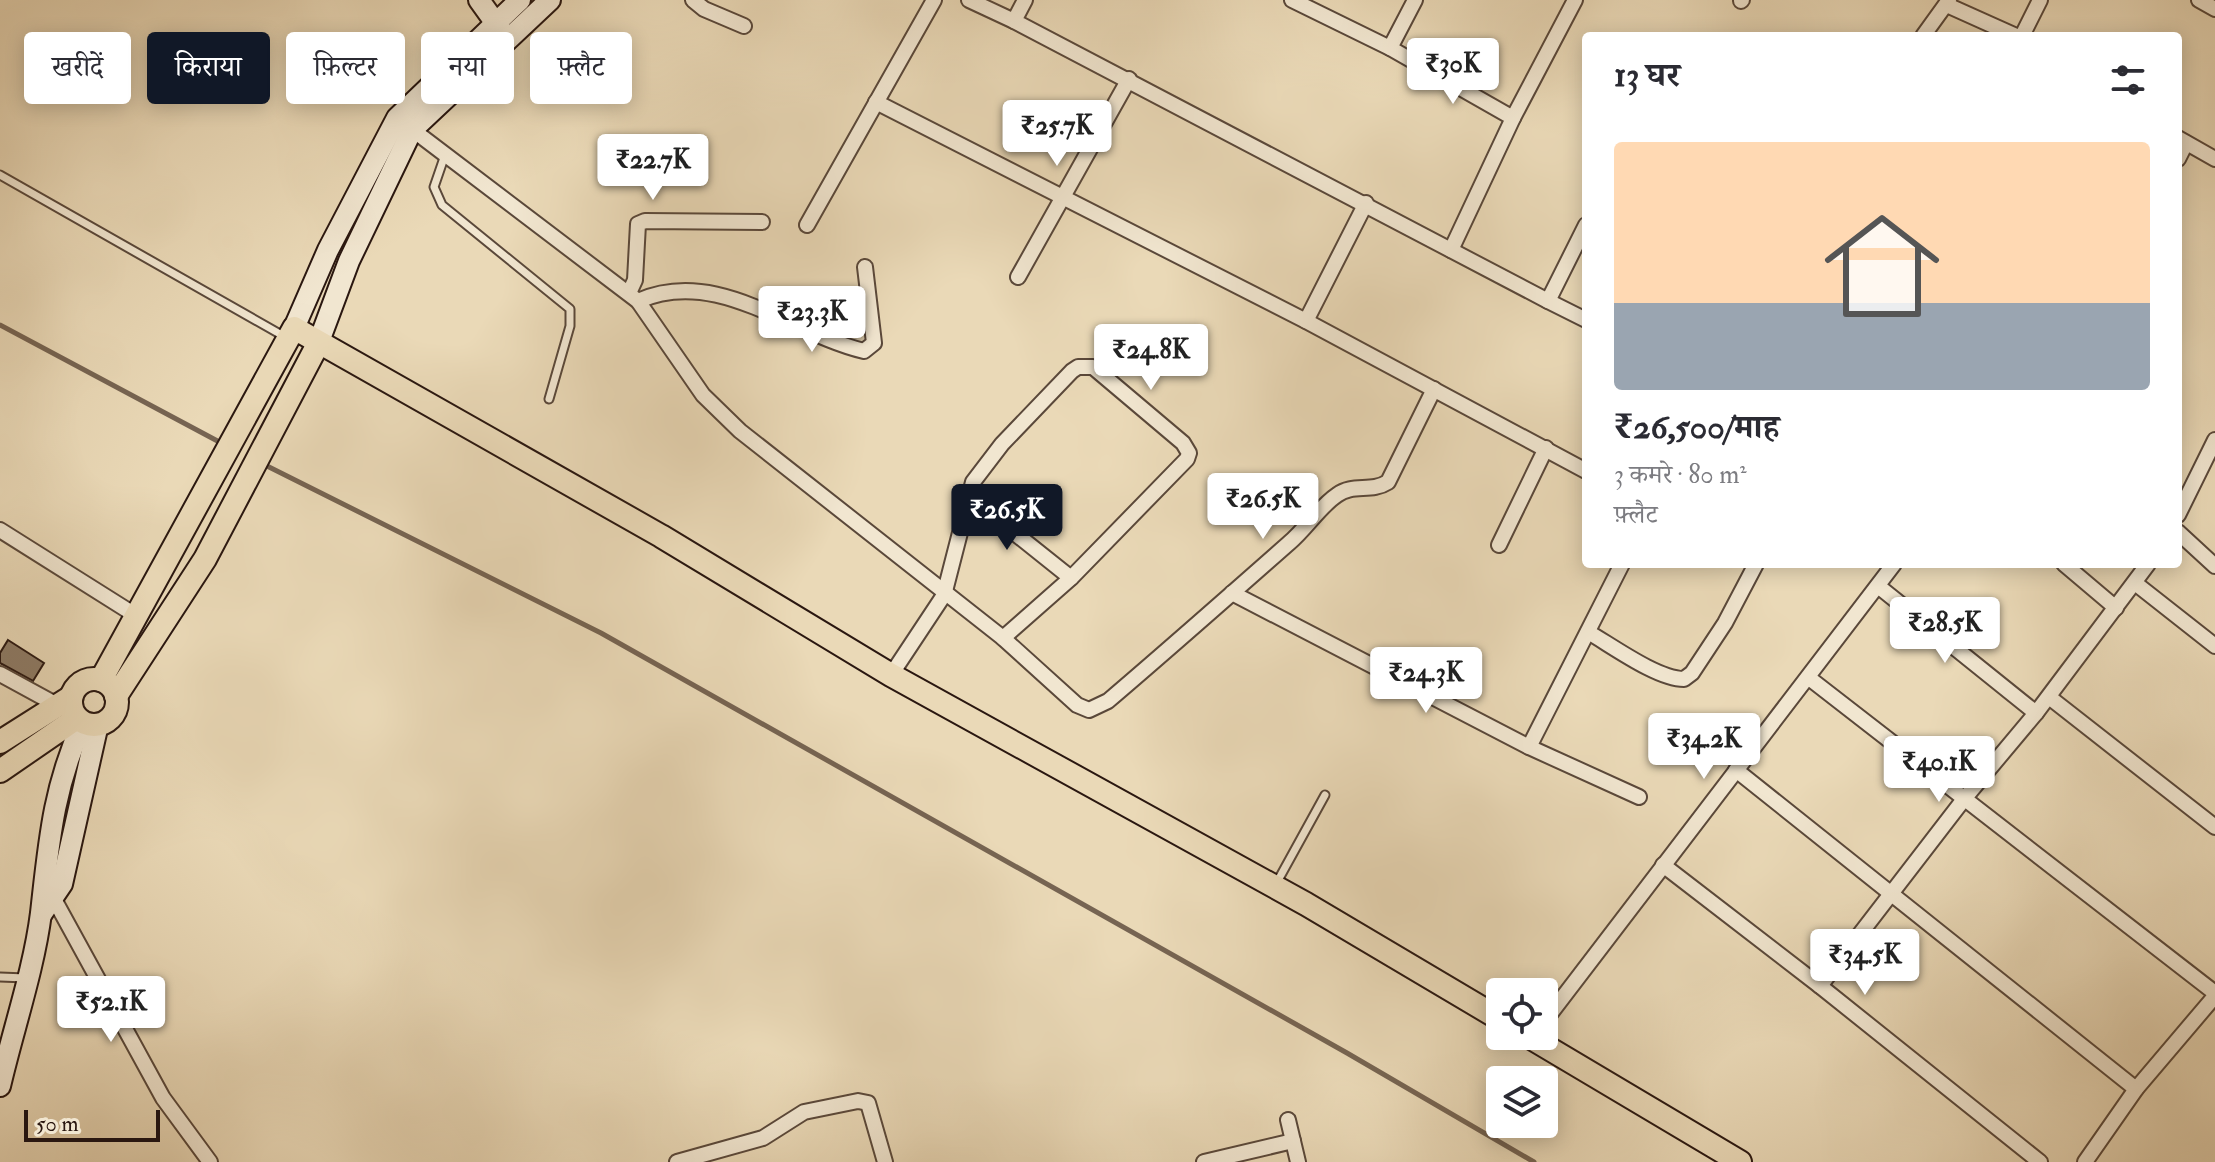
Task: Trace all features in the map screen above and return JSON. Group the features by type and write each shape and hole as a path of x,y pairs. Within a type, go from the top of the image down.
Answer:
{"main road":[{"path":"479,0 501,30"},
{"path":"501,30 520,0"},
{"path":"0,742 77,713 115,711 108,688 135,615 206,494 292,334 328,250 404,124 501,30 550,0"},
{"path":"108,688 148,651 233,509 318,344 404,124"},
{"path":"292,334 318,344 661,536 891,675 1274,886 1486,1011"},
{"path":"0,1086 7,1025 26,978 48,907 50,823 77,713 79,684 108,688"},
{"path":"0,771 77,713"},
{"path":"1558,1048 1740,1162"}],"street":[{"path":"693,0 704,9 744,26"},
{"path":"807,225 934,0"},
{"path":"969,0 1129,79 1582,318"},
{"path":"1014,21 1025,0"},
{"path":"1292,0 1390,48 1513,118"},
{"path":"1390,48 1415,0"},
{"path":"1451,250 1513,118 1575,0"},
{"path":"2021,32 2040,0"},
{"path":"2199,0 2215,9"},
{"path":"1926,32 1948,2 2011,32"},
{"path":"1018,277 1129,79"},
{"path":"876,102 1306,321 1582,469"},
{"path":"404,124 634,297 703,395 740,431 944,595 1003,638 1077,705 1089,710 1108,701 1309,527 1334,497 1357,487 1376,490 1388,482 1434,389"},
{"path":"2182,141 2215,159"},
{"path":"1306,321 1366,203"},
{"path":"634,297 638,224 645,221 762,222"},
{"path":"1548,301 1582,233"},
{"path":"634,297 667,292 713,292 802,330 864,351 874,343 865,267"},
{"path":"891,675 944,595 967,495 973,482 1002,444 1072,371 1085,366 1101,372 1183,443 1189,453 1183,464 1071,578 1003,638"},
{"path":"2184,490 2209,470 2215,440"},
{"path":"1499,545 1546,448"},
{"path":"967,495 1071,578"},
{"path":"0,530 135,615"},
{"path":"2182,536 2215,566"},
{"path":"1529,747 1620,568"},
{"path":"1588,632 1636,660 1674,678 1684,679 1692,673 1725,623 1754,568"},
{"path":"1558,1002 1891,568"},
{"path":"2069,568 2116,608"},
{"path":"1820,986 1964,799 2049,697 2145,568"},
{"path":"2135,583 2215,646"},
{"path":"1878,586 2036,713"},
{"path":"1232,593 1529,747 1639,797"},
{"path":"0,674 77,713"},
{"path":"1809,678 2215,995 2136,1089 2085,1162"},
{"path":"2049,697 2215,827"},
{"path":"1736,770 2136,1089"},
{"path":"1663,865 2040,1162"},
{"path":"48,907 163,1098 210,1162"},
{"path":"677,1162 763,1138 774,1128 804,1112 858,1101 868,1103 873,1111 885,1162"},
{"path":"1288,1120 1298,1162"},
{"path":"1204,1162 1293,1141"}],"lane":[{"path":"445,155 434,187 442,205 570,309 573,317 549,399"},
{"path":"0,175 292,334"},
{"path":"1274,886 1325,795"},
{"path":"0,977 26,978"}],"building":[{"path":"8,640 44,663 33,681 0,663 0,653"}],"waterway":[{"path":"0,325 225,445"},
{"path":"263,464 601,633 1347,1053 1534,1162"}]}
